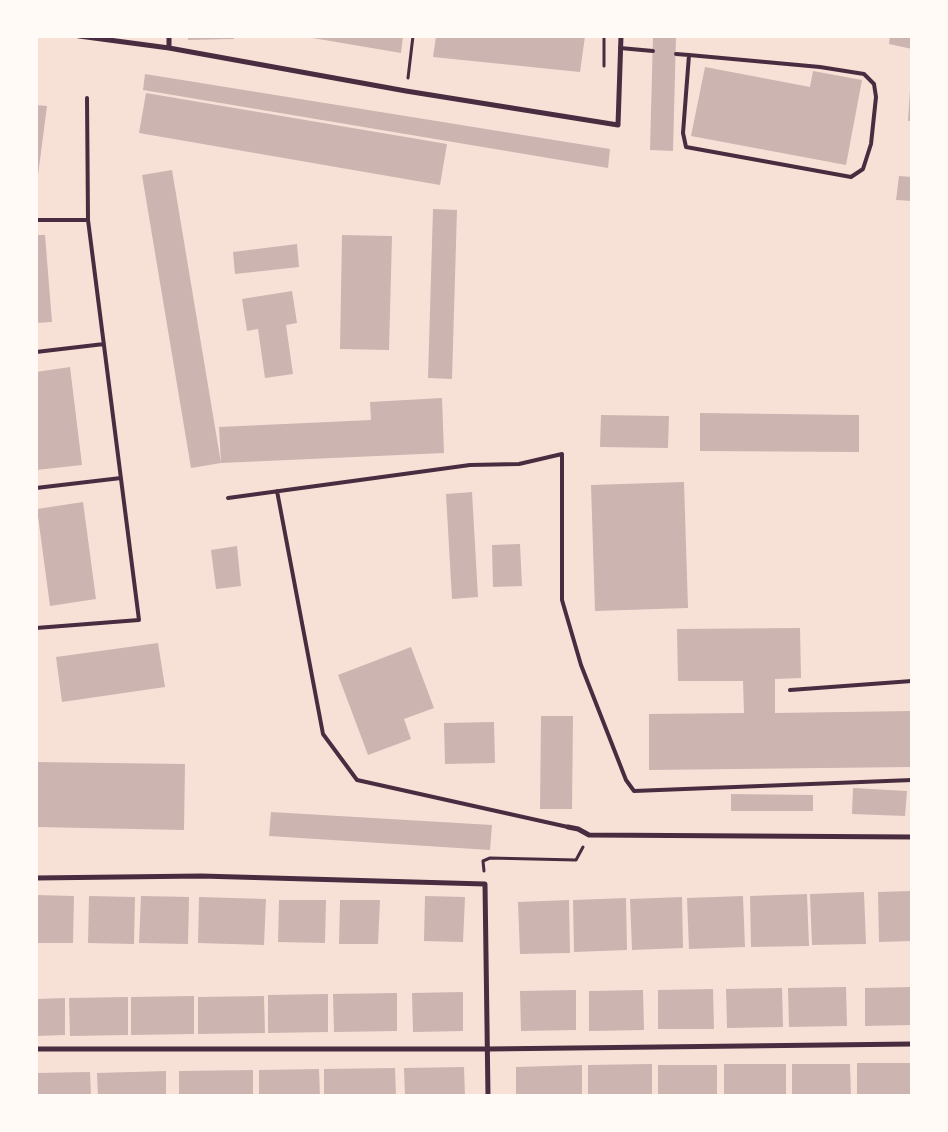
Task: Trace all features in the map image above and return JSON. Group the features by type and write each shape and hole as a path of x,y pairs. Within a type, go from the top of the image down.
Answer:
{"street":[{"path":"79,36 169,48 406,91 618,125 620,36"},
{"path":"169,36 169,48"},
{"path":"568,827 578,829 590,835 912,837"},
{"path":"36,878 201,876 485,884 488,1096"},
{"path":"36,1049 488,1049 912,1044"}],"lane":[{"path":"620,48 652,51"},
{"path":"676,54 689,55 820,67 864,74 874,84 876,97 871,144 862,169 851,177 686,147 683,133 689,55"},
{"path":"36,628 140,620 88,220 87,98"},
{"path":"36,220 88,220"},
{"path":"36,352 104,344"},
{"path":"228,498 470,465 519,464 562,454 562,600 581,665 626,780 634,791 912,780"},
{"path":"36,488 121,478"},
{"path":"277,492 323,734 357,780 568,827"},
{"path":"790,690 912,681"}],"path":[{"path":"406,91 413,36"},
{"path":"604,36 604,71"},
{"path":"408,77 417,79"},
{"path":"485,884 483,861 490,858 576,860 590,835"}],"building":[{"path":"188,36 234,36 234,39 188,40"},
{"path":"301,36 403,36 401,53"},
{"path":"436,36 585,36 580,72 433,57"},
{"path":"653,36 676,36 673,151 650,150"},
{"path":"890,36 912,36 912,49 889,44"},
{"path":"705,67 810,87 813,71 862,80 846,165 691,136"},
{"path":"145,74 610,149 608,168 143,90"},
{"path":"910,90 912,90 912,121 908,121"},
{"path":"146,93 447,144 440,185 139,133"},
{"path":"36,105 47,106 37,183 36,183"},
{"path":"172,170 221,463 191,468 142,175"},
{"path":"899,176 912,177 912,201 896,200"},
{"path":"433,209 457,210 452,379 428,378"},
{"path":"36,235 45,235 52,322 36,323"},
{"path":"342,235 392,236 389,350 340,349"},
{"path":"297,244 299,267 235,274 233,252"},
{"path":"292,291 297,323 286,325 293,374 265,378 258,329 247,331 242,299"},
{"path":"70,367 82,465 36,470 36,372"},
{"path":"442,398 444,453 221,463 219,427 371,420 370,402"},
{"path":"700,413 859,415 859,452 700,451"},
{"path":"601,415 669,416 668,448 600,447"},
{"path":"684,482 688,608 595,611 591,485"},
{"path":"472,492 478,597 452,599 446,494"},
{"path":"83,502 96,599 50,606 37,509"},
{"path":"520,544 522,586 493,587 492,545"},
{"path":"237,546 241,586 216,589 211,550"},
{"path":"800,628 801,678 775,679 775,713 912,711 912,767 649,770 649,714 744,713 743,681 678,681 677,629"},
{"path":"158,643 165,687 62,702 56,657"},
{"path":"411,647 434,708 404,719 411,739 368,755 338,675"},
{"path":"541,716 573,716 572,809 540,809"},
{"path":"494,722 495,763 445,764 444,723"},
{"path":"36,762 185,764 184,830 36,827"},
{"path":"853,788 907,791 905,816 852,814"},
{"path":"731,794 813,795 813,811 731,811"},
{"path":"271,812 492,825 490,850 269,836"},
{"path":"912,891 912,941 879,942 878,892"},
{"path":"864,892 866,944 812,945 810,894"},
{"path":"807,894 809,946 751,947 750,896"},
{"path":"36,895 74,896 73,943 36,943"},
{"path":"89,896 135,897 134,944 88,943"},
{"path":"141,896 189,897 188,944 139,943"},
{"path":"425,896 465,897 463,942 424,941"},
{"path":"743,896 745,947 689,949 687,898"},
{"path":"199,897 266,899 264,945 198,943"},
{"path":"682,897 683,948 632,950 630,899"},
{"path":"626,898 627,950 574,952 573,900"},
{"path":"279,900 326,900 325,943 278,942"},
{"path":"340,900 380,900 378,944 339,944"},
{"path":"569,900 570,953 520,954 518,902"},
{"path":"846,987 847,1026 789,1027 788,988"},
{"path":"912,987 912,1025 865,1026 865,988"},
{"path":"782,988 783,1027 727,1028 726,989"},
{"path":"713,989 714,1029 658,1029 658,990"},
{"path":"576,990 576,1030 521,1031 520,991"},
{"path":"643,990 644,1030 589,1031 589,991"},
{"path":"463,992 463,1031 413,1032 412,993"},
{"path":"397,993 397,1031 334,1032 333,994"},
{"path":"328,994 328,1032 268,1033 268,995"},
{"path":"194,996 194,1034 131,1035 131,997"},
{"path":"264,996 265,1033 198,1034 198,997"},
{"path":"128,997 128,1035 70,1036 69,998"},
{"path":"65,998 65,1035 36,1036 36,999"},
{"path":"857,1063 912,1063 912,1096 857,1096"},
{"path":"652,1064 652,1096 588,1096 588,1065"},
{"path":"724,1064 786,1064 786,1096 724,1096"},
{"path":"792,1064 850,1064 851,1096 792,1096"},
{"path":"582,1065 582,1096 516,1096 516,1067"},
{"path":"658,1065 717,1065 717,1096 658,1096"},
{"path":"464,1067 465,1096 405,1096 404,1068"},
{"path":"395,1068 396,1096 324,1096 324,1069"},
{"path":"319,1069 320,1096 259,1096 259,1070"},
{"path":"253,1070 253,1096 179,1096 179,1071"},
{"path":"166,1071 166,1096 98,1096 97,1073"},
{"path":"90,1072 91,1096 36,1096 36,1073"}]}
